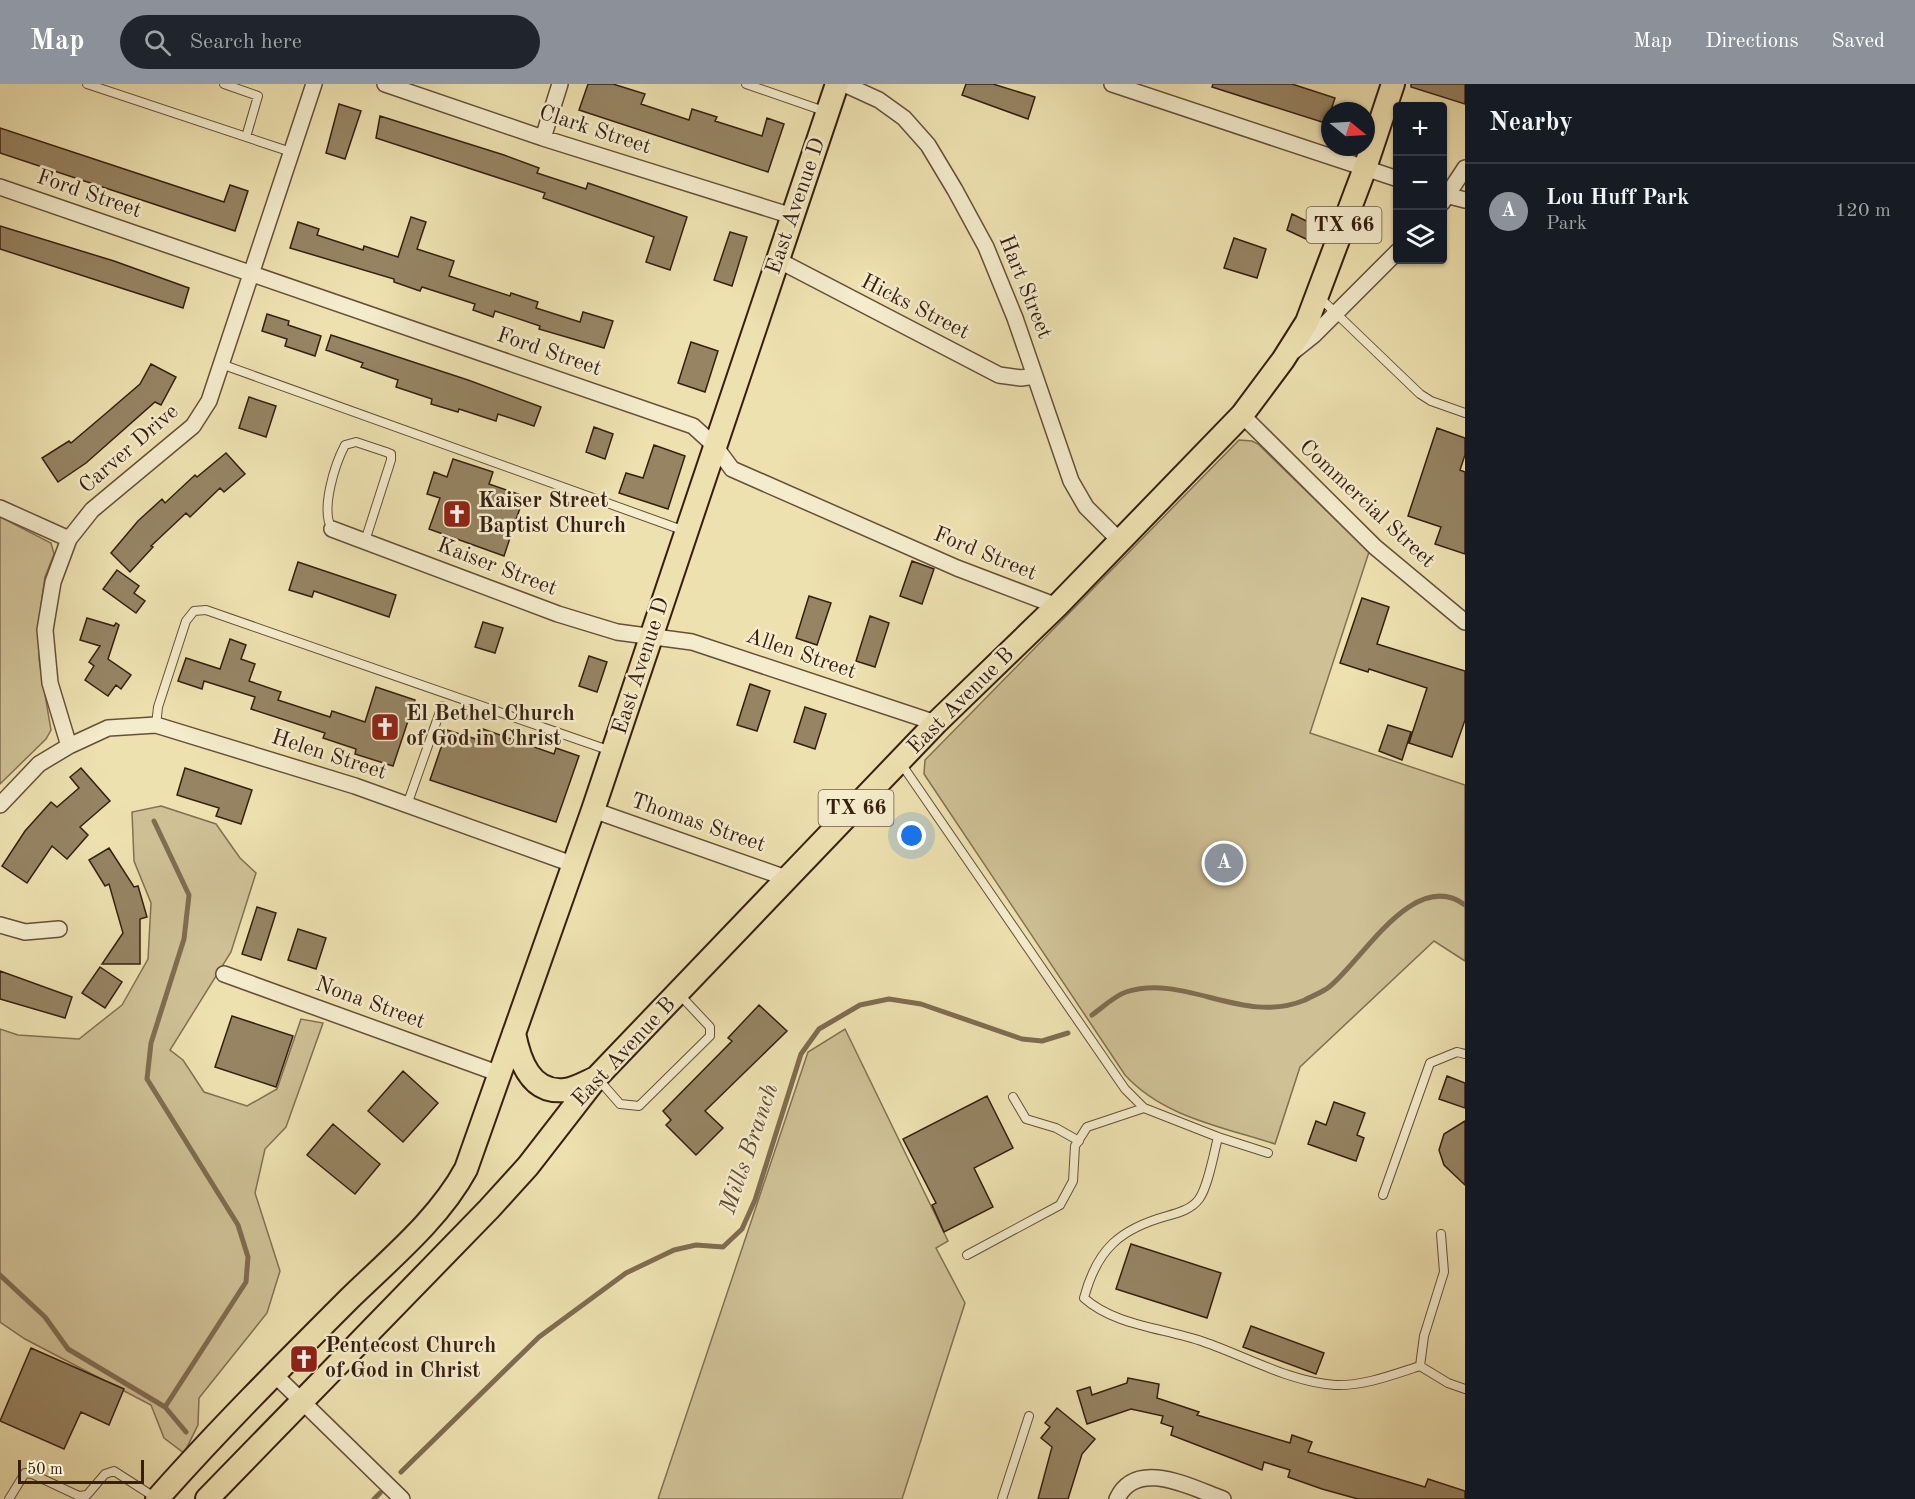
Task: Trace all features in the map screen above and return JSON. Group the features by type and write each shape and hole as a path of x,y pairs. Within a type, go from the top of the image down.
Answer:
{"main road":[{"name":"East Avenue D","path":"158,1499 210,1439 415,1234 458,1183 466,1169 593,810 837,84"},
{"name":"East Avenue B","path":"301,1401 528,1166 597,1077 936,723 1057,606 1242,415 1283,360 1307,322 1365,168 1393,84"},
{"path":"514,1033 525,1071 538,1083 550,1089 565,1090 597,1077"},
{"name":"TX 66","path":"207,1499 301,1401"}],"street":[{"name":"Carver Drive","path":"69,746 50,683 45,630 53,582 69,539 92,510 193,426 208,401 314,84"},
{"name":"Clark Street","path":"385,84 543,138 792,216"},
{"path":"543,138 560,84"},
{"name":"Hart Street","path":"844,84 879,100 904,118 928,145 986,247 1035,376 1071,482 1086,507 1119,540"},
{"path":"1112,84 1393,177"},
{"path":"1447,193 1465,168"},
{"name":"Ford Street","path":"0,188 251,272 693,426 715,446 732,469 957,568 1057,606"},
{"path":"1447,197 1465,200"},
{"path":"1283,360 1336,313 1393,256"},
{"name":"Hicks Street","path":"778,260 892,322 999,375 1021,378 1035,376"},
{"name":"Commercial Street","path":"1242,415 1375,547 1465,622"},
{"path":"0,508 69,539"},
{"name":"Kaiser Street","path":"332,529 558,614 617,632 650,638"},
{"name":"Allen Street","path":"650,638 692,642 936,723"},
{"name":"Helen Street","path":"0,805 39,764 69,746 108,728 156,725 252,753 572,864"},
{"name":"Thomas Street","path":"593,810 789,879"},
{"path":"0,924 25,932 59,928"},
{"name":"Nona Street","path":"224,974 500,1074"},
{"path":"274,1374 402,1499"},
{"path":"1117,1499 1121,1489 1143,1478 1167,1479 1223,1499"}],"lane":[{"path":"87,84 291,152"},
{"path":"224,84 258,96 246,137"},
{"path":"746,84 827,112"},
{"path":"1318,296 1420,394 1431,401 1465,413"},
{"path":"221,364 685,531"},
{"path":"332,529 326,520 327,502 345,445 356,442 386,452 391,454 391,460 365,541"},
{"path":"156,725 158,707 186,621 194,611 206,610 612,752"},
{"path":"407,805 442,706"},
{"path":"900,761 1125,1089 1144,1108 1218,1137 1268,1153"},
{"path":"597,1077 620,1104 639,1106 710,1036 710,1027 678,993"},
{"path":"1383,1195 1430,1063 1457,1052 1465,1054"},
{"path":"1013,1097 1026,1119 1056,1128 1079,1140"},
{"path":"967,1255 1060,1205 1073,1181 1075,1146 1088,1127 1144,1108"},
{"path":"1218,1137 1200,1199 1185,1211 1146,1222 1114,1240 1088,1281 1084,1298 1094,1307 1149,1327 1202,1341 1293,1375 1331,1384 1355,1385 1420,1366"},
{"path":"1420,1366 1424,1336 1444,1272 1441,1234"},
{"path":"1420,1366 1429,1374 1465,1389"},
{"path":"1002,1499 1029,1416"},
{"path":"9,1499 24,1473 32,1474 79,1496 87,1495 105,1474 114,1471 158,1499"}],"shaded area":[{"path":"1239,440 1258,444 1369,552 1310,733 1465,785 1465,961 1434,941 1300,1067 1275,1144 1175,1111 1140,1089 1125,1075 924,774 925,760"},
{"path":"0,517 51,543 54,554 45,577 41,605 39,659 51,730 46,739 0,784"},
{"path":"161,806 216,824 240,858 256,873 231,952 170,1050 183,1060 204,1092 247,1106 277,1089 301,1019 323,1023 286,1127 265,1149 255,1193 280,1271 267,1313 199,1398 198,1425 184,1453 164,1438 151,1405 25,1339 0,1322 0,1029 18,1035 79,1039 122,1005 148,959 151,903 134,861 132,812"},
{"path":"845,1029 948,1241 936,1248 965,1303 902,1499 658,1499 808,1052"}],"building":[{"path":"588,84 613,84 645,94 641,104 689,120 692,109 717,117 715,121 762,136 767,118 784,124 768,172 579,110"},
{"path":"966,84 993,84 1035,97 1028,119 962,95"},
{"path":"1213,84 1292,84 1335,98 1334,102 1321,102 1321,122 1212,87"},
{"path":"1411,84 1465,84 1465,104 1411,87"},
{"path":"339,104 361,111 345,159 326,153"},
{"path":"380,116 504,155 539,168 537,173 586,189 588,183 687,217 670,270 646,262 654,237 543,198 545,193 376,138"},
{"path":"0,128 224,202 230,185 248,191 235,231 0,153"},
{"path":"1292,214 1315,225 1308,240 1287,230"},
{"path":"411,217 426,222 417,249 454,261 449,276 510,296 511,293 538,302 536,308 580,322 583,312 613,321 604,348 539,329 540,326 495,311 493,317 473,310 475,304 422,287 420,291 394,282 394,279 290,248 298,222 319,229 317,235 363,250 364,246 398,257"},
{"path":"0,226 114,261 189,288 183,308 0,249"},
{"path":"730,232 747,237 732,286 714,280"},
{"path":"1234,238 1266,249 1257,278 1224,268"},
{"path":"267,314 289,321 288,325 321,336 315,356 285,346 287,339 262,331"},
{"path":"331,335 468,380 541,407 534,426 498,414 496,421 459,409 458,412 431,404 432,399 396,387 398,380 361,367 363,363 326,350"},
{"path":"691,342 718,351 705,392 678,383"},
{"path":"151,364 176,377 161,405 155,402 86,463 58,482 42,458 69,441 71,443 140,384"},
{"path":"249,397 276,406 266,437 239,428"},
{"path":"594,427 613,434 605,459 586,452"},
{"path":"1437,428 1465,438 1465,455 1460,470 1465,472 1465,554 1435,544 1441,527 1408,516"},
{"path":"654,445 685,456 668,509 619,493 626,473 643,478"},
{"path":"226,453 245,474 224,492 220,488 190,517 186,513 151,546 153,547 130,572 111,553 138,521 162,499 165,503 195,475 197,477"},
{"path":"453,459 493,472 489,484 524,496 504,556 429,529 440,498 427,494 434,472 447,477"},
{"path":"912,561 934,569 922,604 900,596"},
{"path":"298,562 396,595 389,617 314,591 312,597 289,590"},
{"path":"117,570 139,586 134,593 145,601 136,613 103,589"},
{"path":"809,596 831,603 817,645 796,638"},
{"path":"1362,598 1389,607 1377,644 1465,671 1465,720 1452,757 1409,743 1427,688 1369,669 1368,672 1340,663"},
{"path":"870,616 889,623 875,667 856,661"},
{"path":"87,618 114,626 116,623 119,625 108,659 131,675 121,689 116,685 108,696 85,680 94,666 89,662 100,646 80,640"},
{"path":"483,622 503,628 495,653 475,647"},
{"path":"230,639 246,645 241,659 255,664 249,681 281,692 278,700 330,717 332,711 365,722 376,687 415,700 393,766 355,754 356,749 323,738 325,733 251,709 255,697 204,681 202,689 178,681 186,658 220,669"},
{"path":"589,656 607,662 597,692 579,686"},
{"path":"750,684 770,691 757,731 737,725"},
{"path":"805,707 826,714 815,749 794,742"},
{"path":"1388,725 1411,732 1402,760 1379,751"},
{"path":"483,729 554,754 556,748 579,756 556,822 430,780 447,730 479,740"},
{"path":"81,768 110,801 80,827 88,835 67,859 52,846 27,883 2,866 25,831 51,802 57,807 79,788 70,777"},
{"path":"185,768 252,790 241,824 216,816 219,808 177,795"},
{"path":"109,848 134,887 138,886 147,917 140,919 140,964 102,964 123,933 109,884 105,886 89,860"},
{"path":"257,907 276,913 261,960 242,954"},
{"path":"298,929 326,938 316,969 288,960"},
{"path":"100,967 122,982 105,1008 82,993"},
{"path":"0,971 72,997 65,1018 0,999"},
{"path":"759,1005 787,1031 705,1111 723,1128 696,1155 666,1125 671,1120 663,1111 732,1041 728,1038"},
{"path":"232,1016 293,1036 276,1087 215,1067"},
{"path":"403,1071 438,1103 403,1142 368,1111"},
{"path":"1447,1076 1465,1083 1465,1108 1439,1099"},
{"path":"987,1096 1013,1148 974,1168 993,1207 944,1232 932,1205 936,1203 903,1139"},
{"path":"1334,1102 1365,1113 1357,1135 1364,1138 1356,1161 1308,1144 1316,1121 1326,1125"},
{"path":"1465,1121 1465,1185 1444,1165 1439,1150 1444,1134"},
{"path":"333,1124 380,1164 355,1194 307,1155"},
{"path":"1131,1244 1221,1273 1207,1318 1116,1289"},
{"path":"1251,1326 1324,1353 1316,1374 1243,1347"},
{"path":"31,1348 124,1389 109,1425 81,1412 64,1449 0,1421"},
{"path":"1128,1378 1159,1384 1157,1398 1199,1412 1197,1415 1290,1443 1292,1435 1312,1442 1308,1452 1425,1487 1428,1479 1465,1491 1465,1499 1358,1499 1288,1477 1290,1470 1264,1462 1262,1470 1171,1435 1173,1427 1161,1423 1163,1416 1131,1409 1087,1424 1077,1391 1090,1387 1092,1395 1127,1383"},
{"path":"1057,1408 1095,1439 1082,1454 1068,1499 1038,1499 1052,1447 1041,1438 1050,1427 1045,1423"}],"waterway":[{"path":"154,821 189,895 184,939 151,1043 147,1079 238,1225 248,1257 246,1282 165,1407"},
{"name":"Mills Branch","path":"1092,1015 1126,992 1148,988 1171,989 1259,1007 1282,1006 1305,1000 1329,987 1390,922 1408,907 1427,898 1446,897 1465,905"},
{"name":"Mills Branch","path":"401,1472 539,1337 626,1273 674,1250 696,1245 723,1247 742,1229 755,1200 801,1054 819,1029 860,1005 889,999 921,1004 1022,1039 1042,1041 1068,1033"},
{"name":"Mills Branch","path":"0,1275 45,1317 68,1349 165,1407 186,1432"},
{"name":"Mills Branch","path":"374,1499 380,1493"}],"place":[{"name":"Kaiser Street Baptist Church","path":"457,514"},
{"name":"El Bethel Church of God in Christ","path":"385,727"},
{"name":"Lou Huff Park","path":"1224,863"},
{"name":"Pentecost Church of God in Christ","path":"304,1359"}]}
